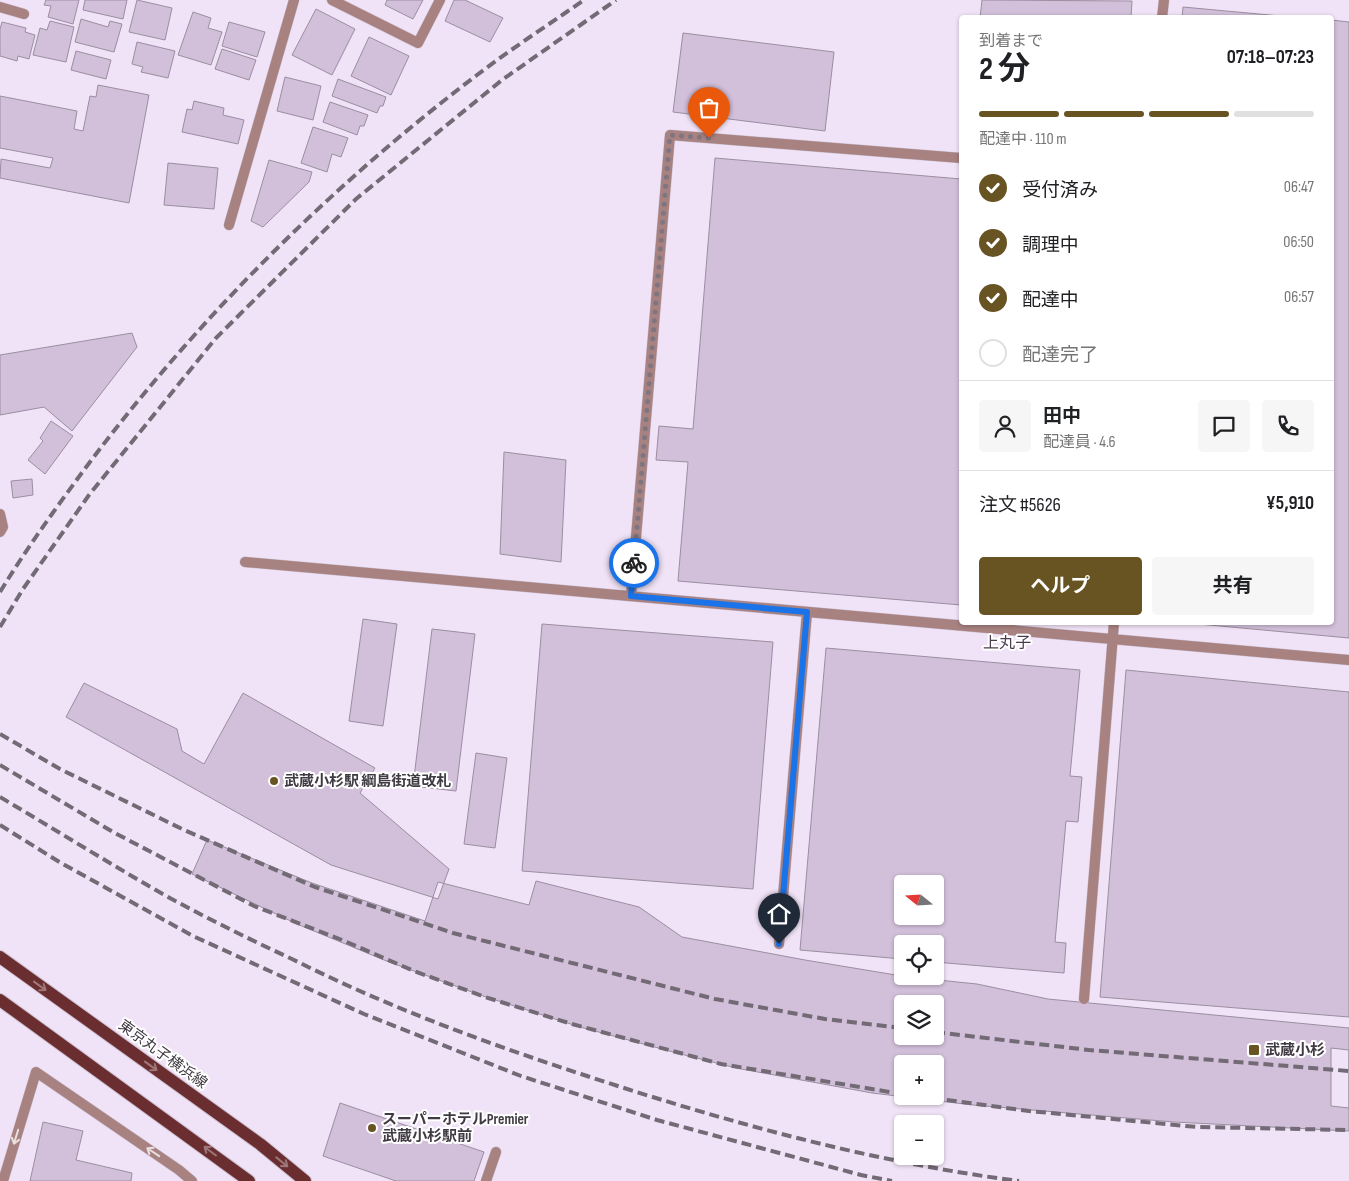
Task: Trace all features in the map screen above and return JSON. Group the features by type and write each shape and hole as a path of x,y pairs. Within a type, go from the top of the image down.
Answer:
{"main road":[{"name":"東京丸子横浜線","path":"0,957 260,1144 305,1181"},
{"path":"0,1000 249,1181"}],"street":[{"path":"229,225 294,0"},
{"path":"332,0 418,43 440,0"},
{"path":"1162,15 1164,0"},
{"path":"0,7 24,14"},
{"path":"631,596 670,135 959,158"},
{"path":"0,514 3,527 0,532"},
{"path":"245,562 1349,660"},
{"path":"779,944 807,612"},
{"path":"1084,999 1114,625"},
{"path":"3,1181 36,1072 179,1170 192,1181"},
{"path":"486,1181 496,1152"}],"building":[{"path":"46,0 79,0 73,24 48,17 51,6 44,5"},
{"path":"85,0 127,0 123,19 83,10"},
{"path":"137,0 172,8 165,40 129,32"},
{"path":"387,0 423,0 413,19 385,5"},
{"path":"454,0 465,0 503,18 490,42 445,21"},
{"path":"982,0 1132,1 1131,15 980,15"},
{"path":"1183,7 1270,15 1182,15"},
{"path":"316,9 355,29 332,75 292,55"},
{"path":"193,12 211,18 208,28 222,32 211,65 178,55"},
{"path":"81,19 108,27 110,21 122,24 114,52 75,42"},
{"path":"1334,20 1349,22 1349,638 1209,625 1334,625"},
{"path":"50,21 74,27 66,62 33,55 40,28 47,30"},
{"path":"2,22 26,28 25,32 35,35 29,59 18,56 17,61 0,56 0,29"},
{"path":"229,22 265,32 257,57 222,46"},
{"path":"683,33 834,52 825,131 673,112"},
{"path":"369,37 409,56 391,95 351,76"},
{"path":"137,42 175,51 168,78 141,72 143,67 132,64"},
{"path":"222,49 256,60 249,80 215,69"},
{"path":"76,51 111,60 106,79 71,70"},
{"path":"285,77 321,86 313,120 277,111"},
{"path":"338,79 386,97 383,106 380,106 377,113 332,96"},
{"path":"98,85 149,95 129,203 0,178 1,159 50,168 53,158 0,148 0,96 77,111 74,129 83,131 90,96 96,97"},
{"path":"194,101 224,108 223,115 244,120 238,144 182,132 187,109 192,110"},
{"path":"330,102 368,115 364,126 360,126 357,135 323,122"},
{"path":"313,127 348,138 341,157 332,154 327,172 301,163"},
{"path":"715,158 959,179 959,605 678,581 688,462 656,460 659,426 693,429"},
{"path":"269,160 312,172 309,182 263,227 251,221"},
{"path":"168,163 218,168 214,209 164,205"},
{"path":"132,333 137,347 72,431 44,407 0,415 0,355"},
{"path":"51,421 73,436 45,474 28,460 43,441 40,438"},
{"path":"504,452 566,460 561,562 500,554"},
{"path":"32,479 33,495 13,498 11,481"},
{"path":"363,619 397,624 383,726 349,721"},
{"path":"542,624 773,642 753,889 522,871"},
{"path":"432,629 475,634 456,791 413,786"},
{"path":"826,648 1080,670 1070,776 1082,777 1078,822 1066,821 1055,942 1066,943 1064,973 944,963 944,935 894,935 894,958 800,950"},
{"path":"1126,670 1349,692 1349,1017 1100,997"},
{"name":"武蔵小杉駅 綱島街道改札","path":"84,683 177,729 182,751 204,764 243,693 375,768 360,793 449,869 438,899 331,865 66,717"},
{"path":"476,753 507,758 495,848 464,844"},
{"path":"207,840 312,883 425,921 438,882 529,905 536,881 639,907 682,937 894,975 894,985 944,985 944,981 977,984 1048,999 1349,1028 1349,1131 1174,1122 944,1102 944,1055 894,1055 894,1096 736,1068 580,1027 483,996 389,962 297,924 192,874"},
{"path":"1331,1048 1349,1050 1349,1108 1331,1106"},
{"name":"スーパーホテルPremier 武蔵小杉駅前","path":"340,1103 484,1152 474,1181 396,1181 323,1156"},
{"path":"43,1122 83,1131 76,1160 132,1173 131,1181 30,1181"}],"railway":[{"path":"0,592 50,517 124,418 216,311 265,261 368,164 422,119 490,65 584,0"},
{"path":"0,627 23,589 89,495 216,338 356,199 502,80 616,0"},
{"path":"0,734 60,769 182,829 315,887 453,933 715,999 825,1019 894,1027"},
{"path":"0,765 113,832 254,906 342,940 414,971 485,997 572,1024 721,1064 894,1093"},
{"path":"0,797 177,902 243,936 364,993 471,1036 544,1062 743,1124 908,1163 1019,1181"},
{"path":"0,825 61,863 193,936 364,1014 521,1076 657,1120 861,1175 892,1181"},
{"path":"944,1033 1089,1050 1349,1071"},
{"path":"944,1100 1029,1111 1197,1127 1349,1130"}],"way so far":[{"path":"634,563 670,135 709,138"}],"place":[{"name":"武蔵小杉駅 綱島街道改札","path":"274,781"},
{"name":"武蔵小杉","path":"1254,1050"},
{"name":"スーパーホテルPremier 武蔵小杉駅前","path":"372,1128"}],"district":[{"name":"上丸子","path":"1007,642"}],"route":[{"path":"634,563 631,596 807,612 779,944"}]}
